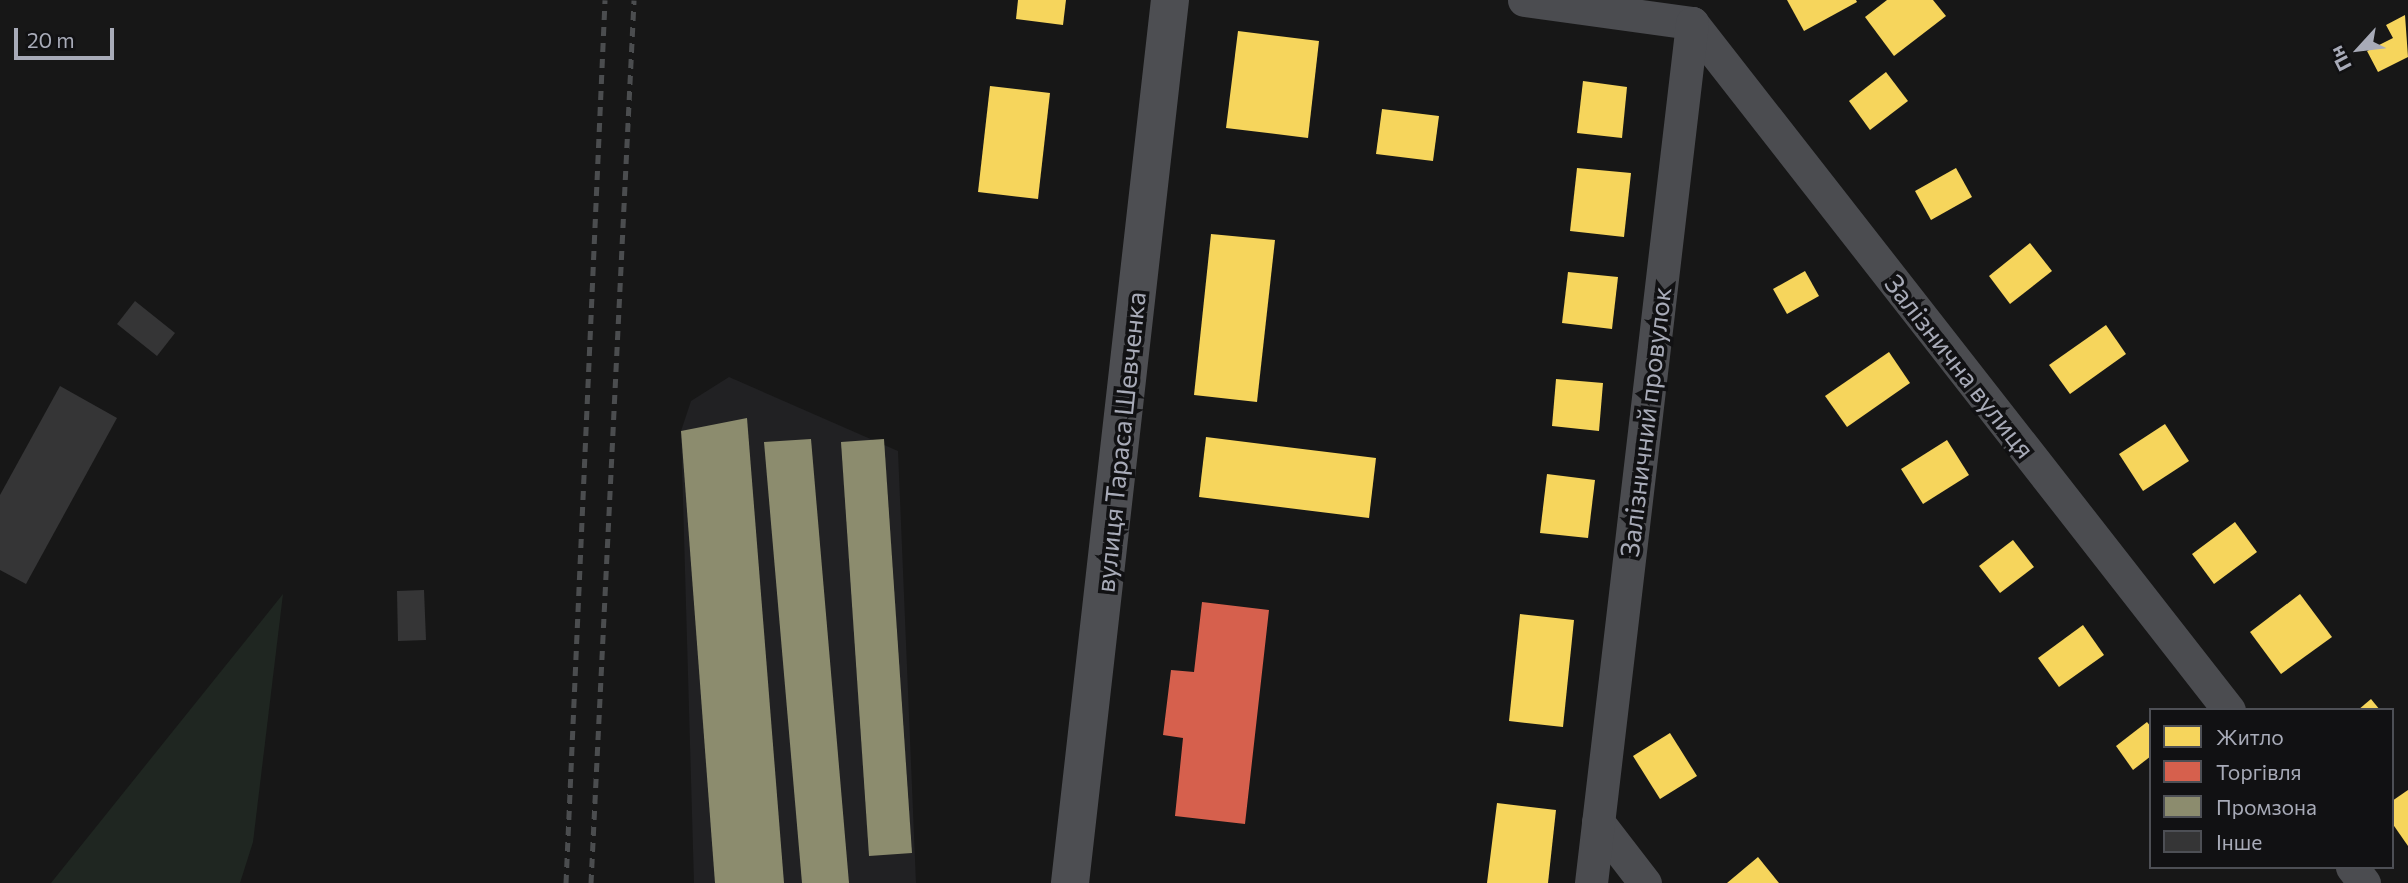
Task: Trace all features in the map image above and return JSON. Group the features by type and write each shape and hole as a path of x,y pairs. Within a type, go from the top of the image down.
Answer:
{"main road":[{"name":"вулиця Тараса Шевченка","path":"1070,883 1170,0"}],"street":[{"path":"1524,0 1692,23"},
{"name":"Залізнична вулиця","path":"1692,23 2227,708"},
{"name":"Залізничний провулок","path":"1591,883 1692,23"},
{"path":"1598,822 1645,883"}],"shaded area":[{"path":"729,377 898,451 916,883 694,883 681,431 691,401"},
{"path":"283,594 253,842 240,883 51,883"}],"building: Житло":[{"path":"1018,0 1066,0 1063,25 1016,19"},
{"path":"1787,0 1856,0 1857,2 1804,31"},
{"path":"1887,0 1933,0 1946,16 1894,56 1865,17"},
{"path":"2405,15 2408,57 2378,72 2367,51 2393,38 2386,25"},
{"path":"1238,31 1319,41 1308,138 1226,128"},
{"path":"1886,72 1908,101 1870,130 1849,101"},
{"path":"1583,81 1627,87 1622,138 1577,133"},
{"path":"990,86 1050,93 1038,199 978,192"},
{"path":"1382,109 1439,116 1433,161 1376,154"},
{"path":"1577,168 1631,173 1624,237 1570,231"},
{"path":"1956,168 1972,197 1931,220 1915,191"},
{"path":"1211,234 1275,240 1257,402 1194,395"},
{"path":"2030,243 2052,271 2010,304 1989,276"},
{"path":"1805,271 1819,296 1787,314 1773,289"},
{"path":"1568,272 1618,277 1612,329 1562,323"},
{"path":"2106,325 2126,354 2070,394 2049,365"},
{"path":"1889,352 1910,383 1847,427 1825,396"},
{"path":"1556,379 1603,383 1599,431 1552,426"},
{"path":"2165,424 2189,461 2143,491 2119,454"},
{"path":"1206,437 1376,458 1369,518 1199,497"},
{"path":"1947,440 1969,475 1923,504 1901,469"},
{"path":"1547,474 1595,480 1588,538 1540,533"},
{"path":"2235,522 2257,552 2214,584 2192,554"},
{"path":"2013,540 2034,567 2000,593 1979,566"},
{"path":"2300,594 2332,637 2281,674 2250,632"},
{"path":"1520,614 1574,620 1563,727 1509,721"},
{"path":"2083,625 2104,655 2059,687 2038,658"},
{"path":"2371,699 2378,708 2360,708"},
{"path":"2147,722 2149,724 2149,758 2133,770 2116,746"},
{"path":"1670,733 1697,776 1660,799 1633,756"},
{"path":"2408,790 2408,846 2394,826 2394,800"},
{"path":"1497,803 1556,810 1548,883 1487,883"},
{"path":"1758,857 1779,883 1727,883"}],"building: Торгівля":[{"path":"1202,602 1269,610 1245,824 1175,816 1183,738 1163,735 1171,670 1194,672"}],"building: Промзона":[{"path":"747,418 784,883 715,883 681,431"},
{"path":"811,439 849,883 802,883 764,442"},
{"path":"884,439 912,853 869,856 841,442"}],"building: Інше":[{"path":"135,301 175,333 157,356 117,324"},
{"path":"60,386 117,418 26,584 0,570 0,495"},
{"path":"424,590 426,640 398,641 397,591"}],"railway":[{"path":"566,883 605,0"},
{"path":"591,883 634,0"}]}
